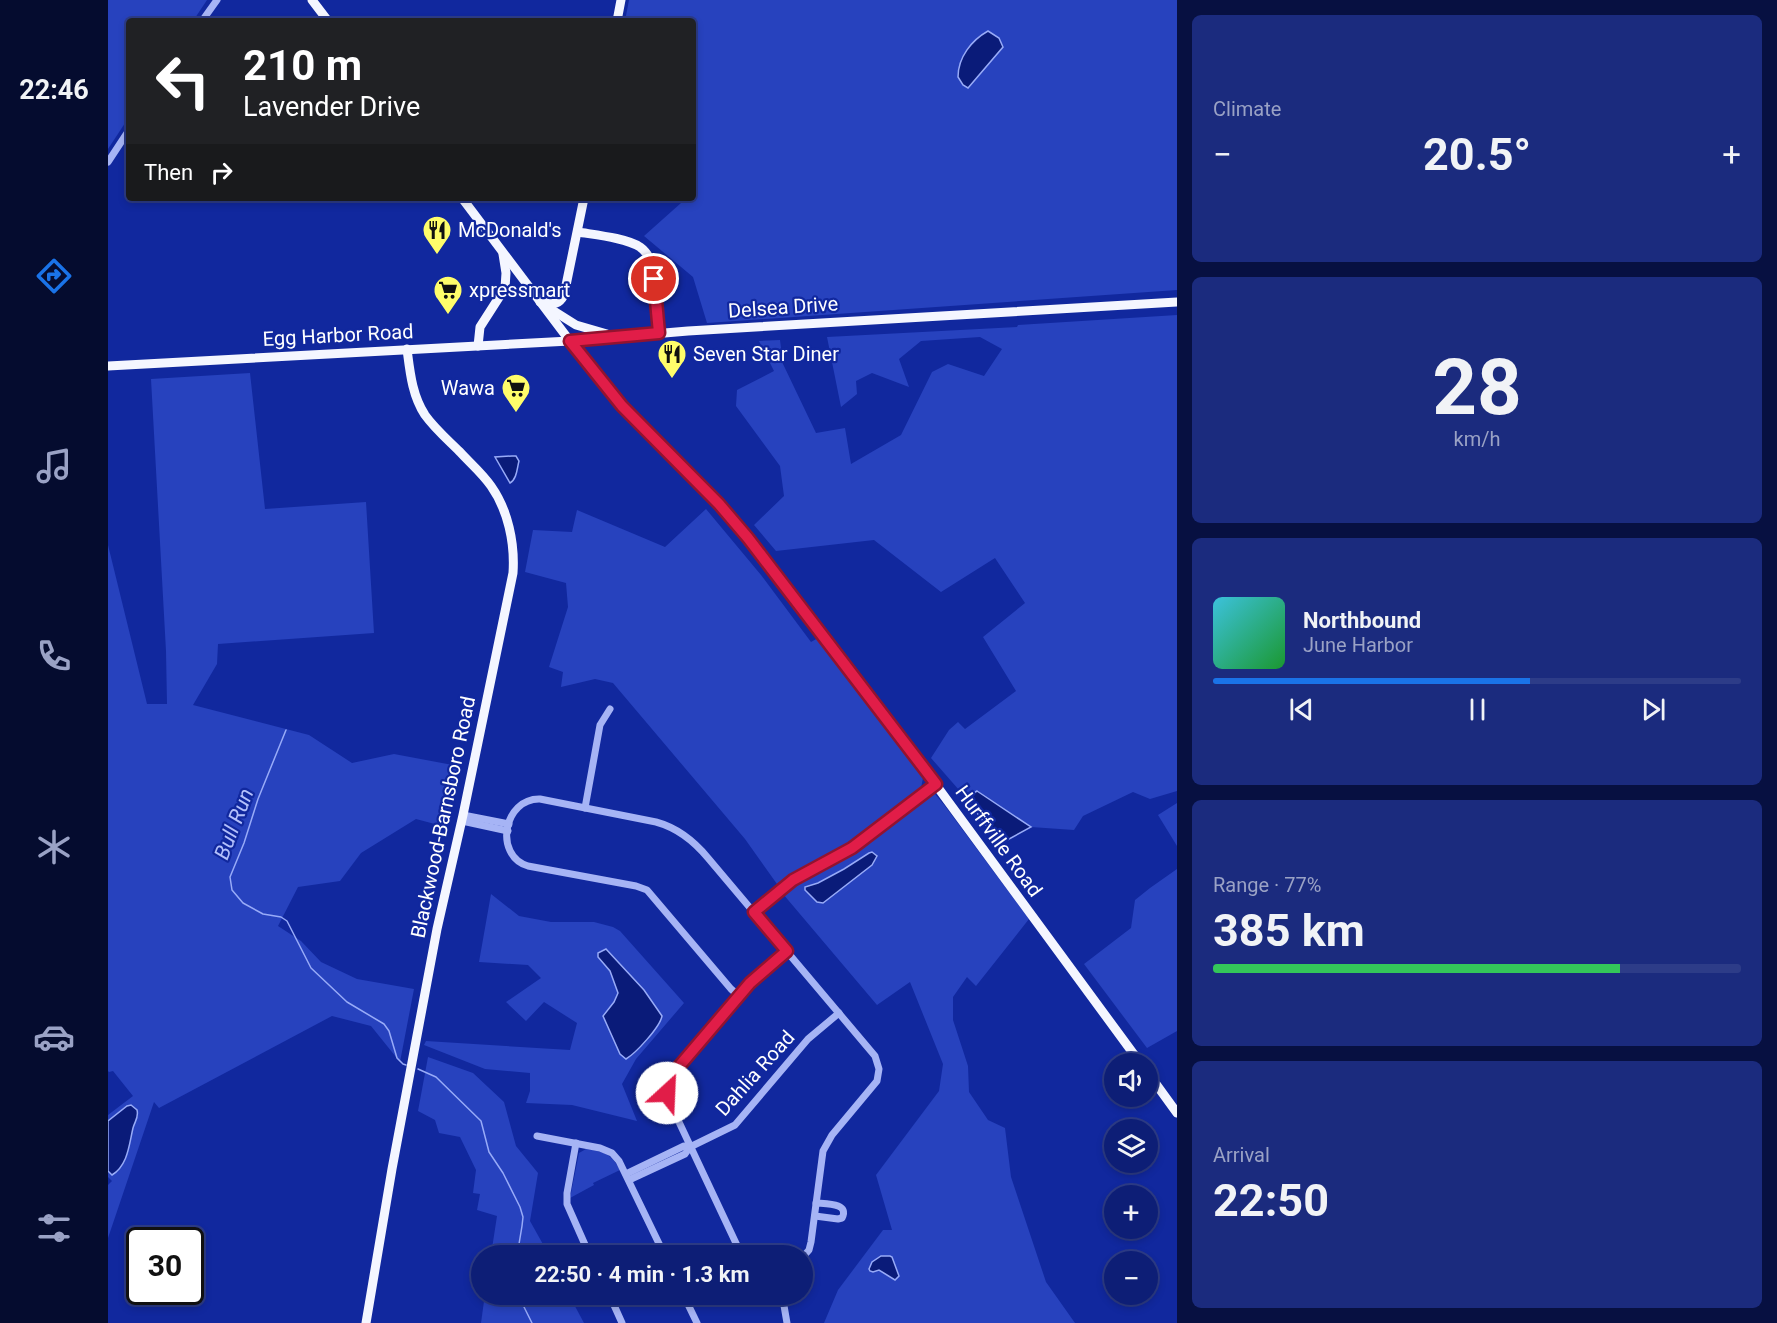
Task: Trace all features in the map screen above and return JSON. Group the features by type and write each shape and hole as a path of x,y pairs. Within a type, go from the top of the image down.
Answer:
{"main road":[{"path":"312,0 326,18"},
{"path":"618,18 621,0"},
{"path":"464,201 570,341"},
{"path":"540,302 557,303 564,295 583,201"},
{"path":"578,232 630,242 642,248 653,268 659,333"},
{"path":"478,346 480,327 505,288 506,273 503,251"},
{"path":"540,302 576,326 615,336"},
{"name":"Delsea Drive","path":"570,341 659,333 1177,302"},
{"name":"Egg Harbor Road","path":"108,366 570,341"},
{"name":"Hurffville Road","path":"570,341 622,406 714,499 748,538 936,784 1133,1053"},
{"name":"Blackwood-Barnsboro Road","path":"366,1323 432,955 513,573 512,544 499,501 491,486 425,414 411,381 407,349"},
{"path":"1158,1087 1177,1113"}],"street":[{"path":"204,18 217,0"},
{"path":"108,162 126,135"},
{"path":"585,808 600,726 609,709"},
{"path":"754,912 793,880 852,848 936,784"},
{"path":"740,996 649,891 636,886 522,864 508,849 508,828 518,807 529,800 540,799 656,822 681,832 700,848 875,1056 879,1066 877,1081 826,1145 810,1245"},
{"path":"462,818 508,828"},
{"path":"737,1245 667,1096 669,1082 676,1070 755,978 787,951"},
{"name":"Dahlia Road","path":"628,1177 684,1146 690,1147 735,1125 808,1039 839,1013"},
{"path":"537,1136 603,1149 618,1158 660,1245"},
{"path":"576,1143 567,1201 569,1211 585,1245"},
{"path":"815,1216 838,1219 845,1214 841,1206 816,1203"},
{"path":"614,1305 622,1323"},
{"path":"688,1305 697,1323"},
{"path":"784,1305 787,1323"}],"shaded area":[{"path":"108,0 207,0 195,18 126,18 126,122 108,149"},
{"path":"629,0 1177,0 1177,290 707,323 693,277 644,236 681,203 679,201 696,201 696,18 626,18"},
{"path":"988,31 999,38 1003,47 968,88 958,77 960,63 971,44"},
{"path":"1177,315 1177,791 1150,799 1133,792 1083,816 1074,830 1031,827 977,791 966,798 931,758 949,730 958,722 965,729 1016,691 983,637 1025,603 995,558 941,592 874,540 776,551 754,525 784,496 780,466 736,406 737,390 774,371 759,341 780,340 783,364 816,433 845,428 851,464 901,435 932,372 948,364 984,376 1002,349 980,337 921,341 899,359 909,387 872,373 856,381 857,394 841,407 827,337 1017,327 1018,325"},
{"path":"250,373 265,509 366,502 374,633 218,644 217,664 193,705 309,735 352,763 394,754 458,766 446,827 416,819 361,853 340,881 298,887 278,926 301,941 321,962 357,979 414,989 400,1062 371,1026 332,1016 159,1108 154,1102 108,1238 108,1185 112,1181 108,1177 108,1115 133,1096 113,1071 108,1071 108,545 147,704 167,704 151,379"},
{"path":"516,456 519,461 515,476 510,483 495,457"},
{"path":"706,509 761,575 811,642 818,638 923,778 921,788 849,842 777,884 745,839 613,683 595,679 561,687 563,672 549,667 568,607 566,583 525,572 533,530 572,532 577,510 665,547"},
{"path":"977,791 1031,827 1000,844 966,798"},
{"path":"935,794 945,806 1029,919 976,986 967,977 953,997 953,1020 968,1066 969,1092 988,1120 1005,1128 1011,1177 1046,1282 1075,1323 824,1323 838,1290 883,1230 892,1230 876,1175 939,1091 943,1064 910,982 877,1005 783,894 796,883 852,853"},
{"path":"1177,803 1177,846 1158,815"},
{"path":"872,852 877,856 872,865 823,903 817,902 805,890 805,887 818,883"},
{"path":"1177,869 1177,1031 1147,1048 1084,964 1131,928 1135,900"},
{"path":"491,894 519,916 551,922 594,922 613,927 620,931 684,1003 636,1059 622,1084 637,1121 572,1105 526,1103 530,1091 530,1073 485,1069 424,1045 426,1041 570,1050 577,1023 544,1002 526,1021 506,1002 541,978 528,965 479,962"},
{"path":"606,949 644,990 662,1016 657,1027 647,1039 626,1059 620,1054 603,1016 618,993 610,971 598,957 598,953"},
{"path":"428,1057 473,1073 504,1102 516,1146 538,1173 530,1221 543,1245 493,1245 497,1216 477,1210 480,1194 473,1193 476,1170 460,1137 439,1133 435,1120 418,1111"},
{"path":"131,1105 137,1110 138,1115 125,1160 112,1175 108,1171 108,1121"},
{"path":"586,1149 606,1154 620,1170 593,1183 594,1185 570,1198 579,1153"},
{"path":"881,1256 892,1257 899,1276 895,1280 879,1270 870,1271 872,1262"},
{"path":"483,1305 574,1305 584,1323 481,1323"}],"waterway":[{"name":"Bull Run","path":"286,730 230,877 232,890 243,903 263,914 281,917 287,921 311,968 347,1002 384,1024 389,1031 397,1058 406,1065"},
{"name":"Bull Run","path":"418,1069 436,1077 481,1121 489,1152 503,1173 520,1207 523,1217 519,1245"},
{"name":"Bull Run","path":"523,1305 532,1323"}],"place":[{"name":"McDonald's","path":"437,256"},
{"name":"xpressmart","path":"448,316"},
{"name":"Seven Star Diner","path":"672,380"},
{"name":"Wawa","path":"516,414"}],"route":[{"path":"654,279 659,333 570,341 622,406 719,504 748,538 936,784 852,848 793,880 754,912 787,951 750,983 676,1070 669,1082 667,1093"}]}
